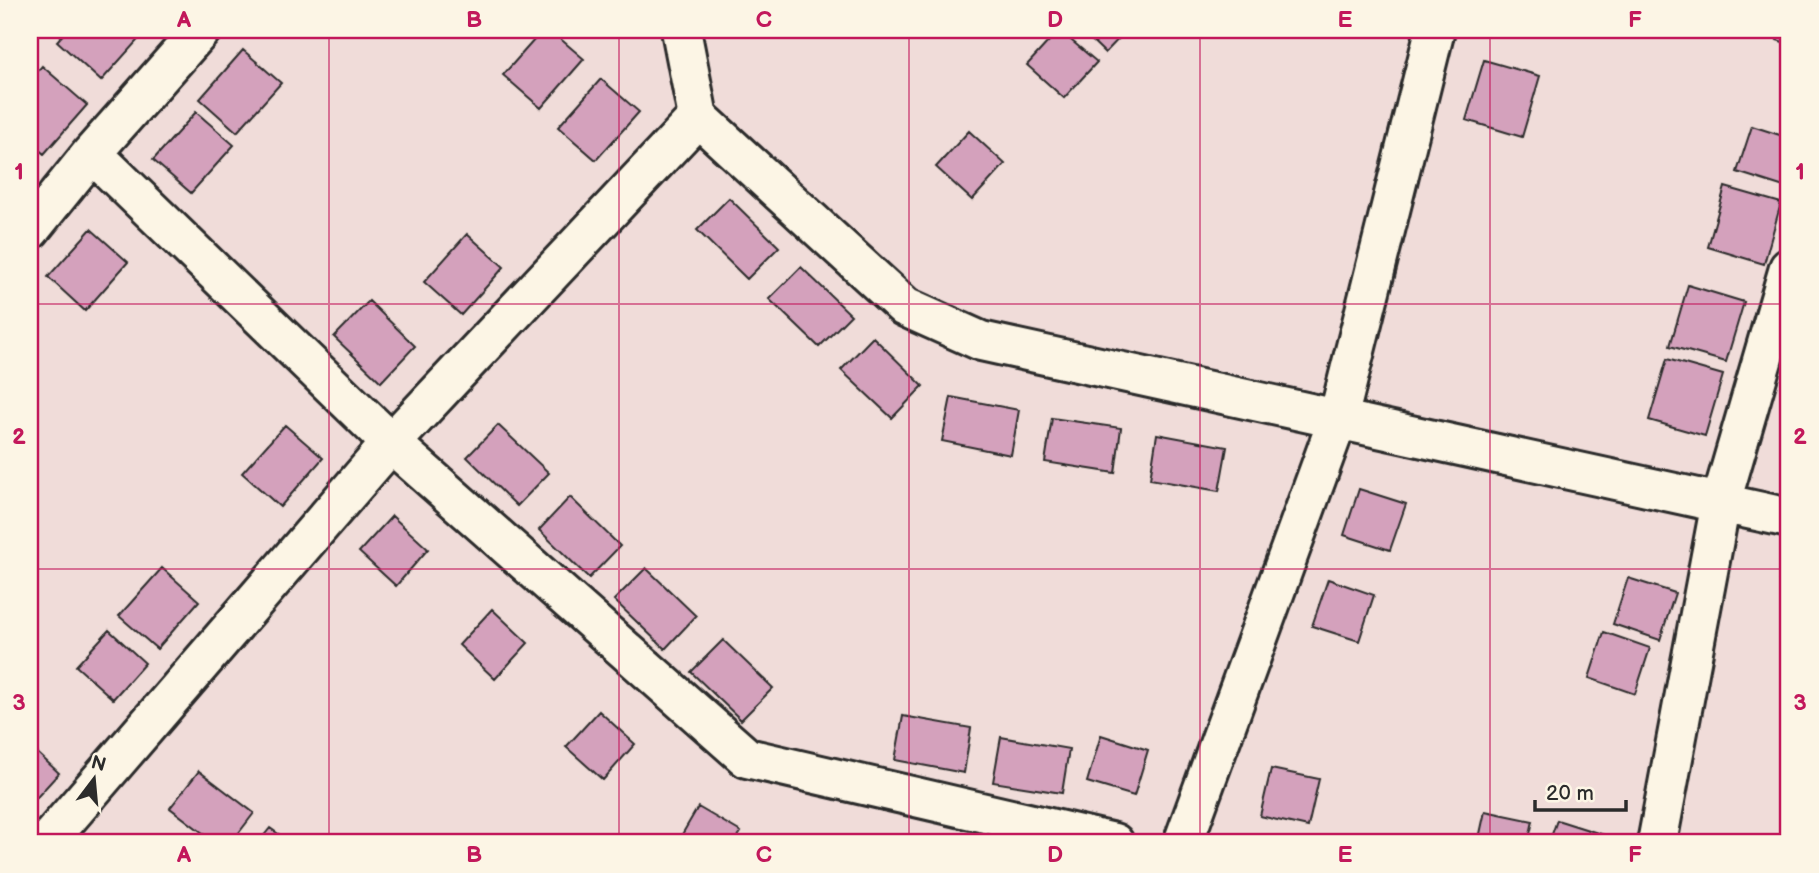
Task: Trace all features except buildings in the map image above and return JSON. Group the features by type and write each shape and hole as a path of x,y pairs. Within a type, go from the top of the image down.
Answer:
{"street":[{"path":"30,230 92,153 201,30"},
{"path":"681,30 698,117 905,307 981,341 1789,519"},
{"path":"1183,843 1338,419 1435,30"},
{"path":"46,843 391,443 698,117"},
{"path":"92,153 391,443 747,758 1114,843"},
{"path":"1657,843 1721,502 1789,268"}]}
